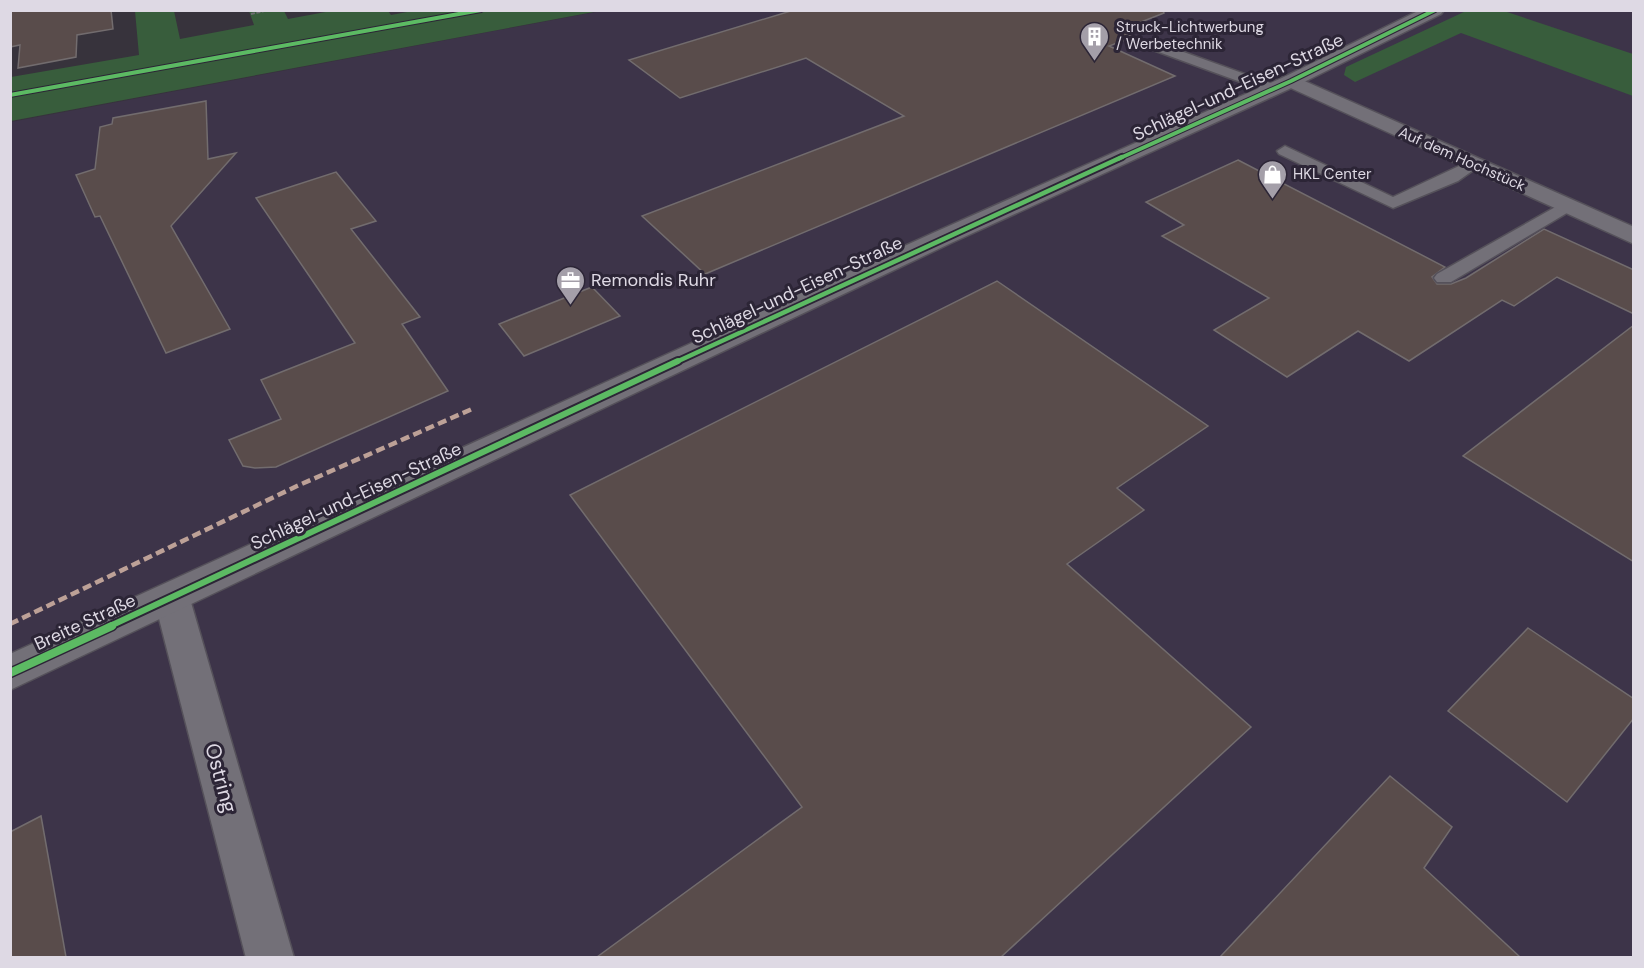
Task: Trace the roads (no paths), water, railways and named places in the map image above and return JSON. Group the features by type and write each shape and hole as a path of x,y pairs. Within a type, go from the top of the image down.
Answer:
{"street":[{"name":"Schlägel-und-Eisen-Straße","path":"172,599 951,234 1282,85 1435,10"},
{"name":"Auf dem Hochstück","path":"1282,85 1474,164 1634,237"},
{"name":"Breite Straße","path":"10,673 172,599"},
{"name":"Ostring","path":"172,599 270,957"}],"lane":[{"path":"1150,44 1282,85"},
{"path":"1285,151 1393,203 1452,177 1474,164"},
{"path":"1444,278 1566,206"}],"place":[{"name":"Struck-Lichtwerbung / Werbetechnik","path":"1095,62"},
{"name":"HKL Center","path":"1272,200"},
{"name":"Remondis Ruhr","path":"570,306"}]}
